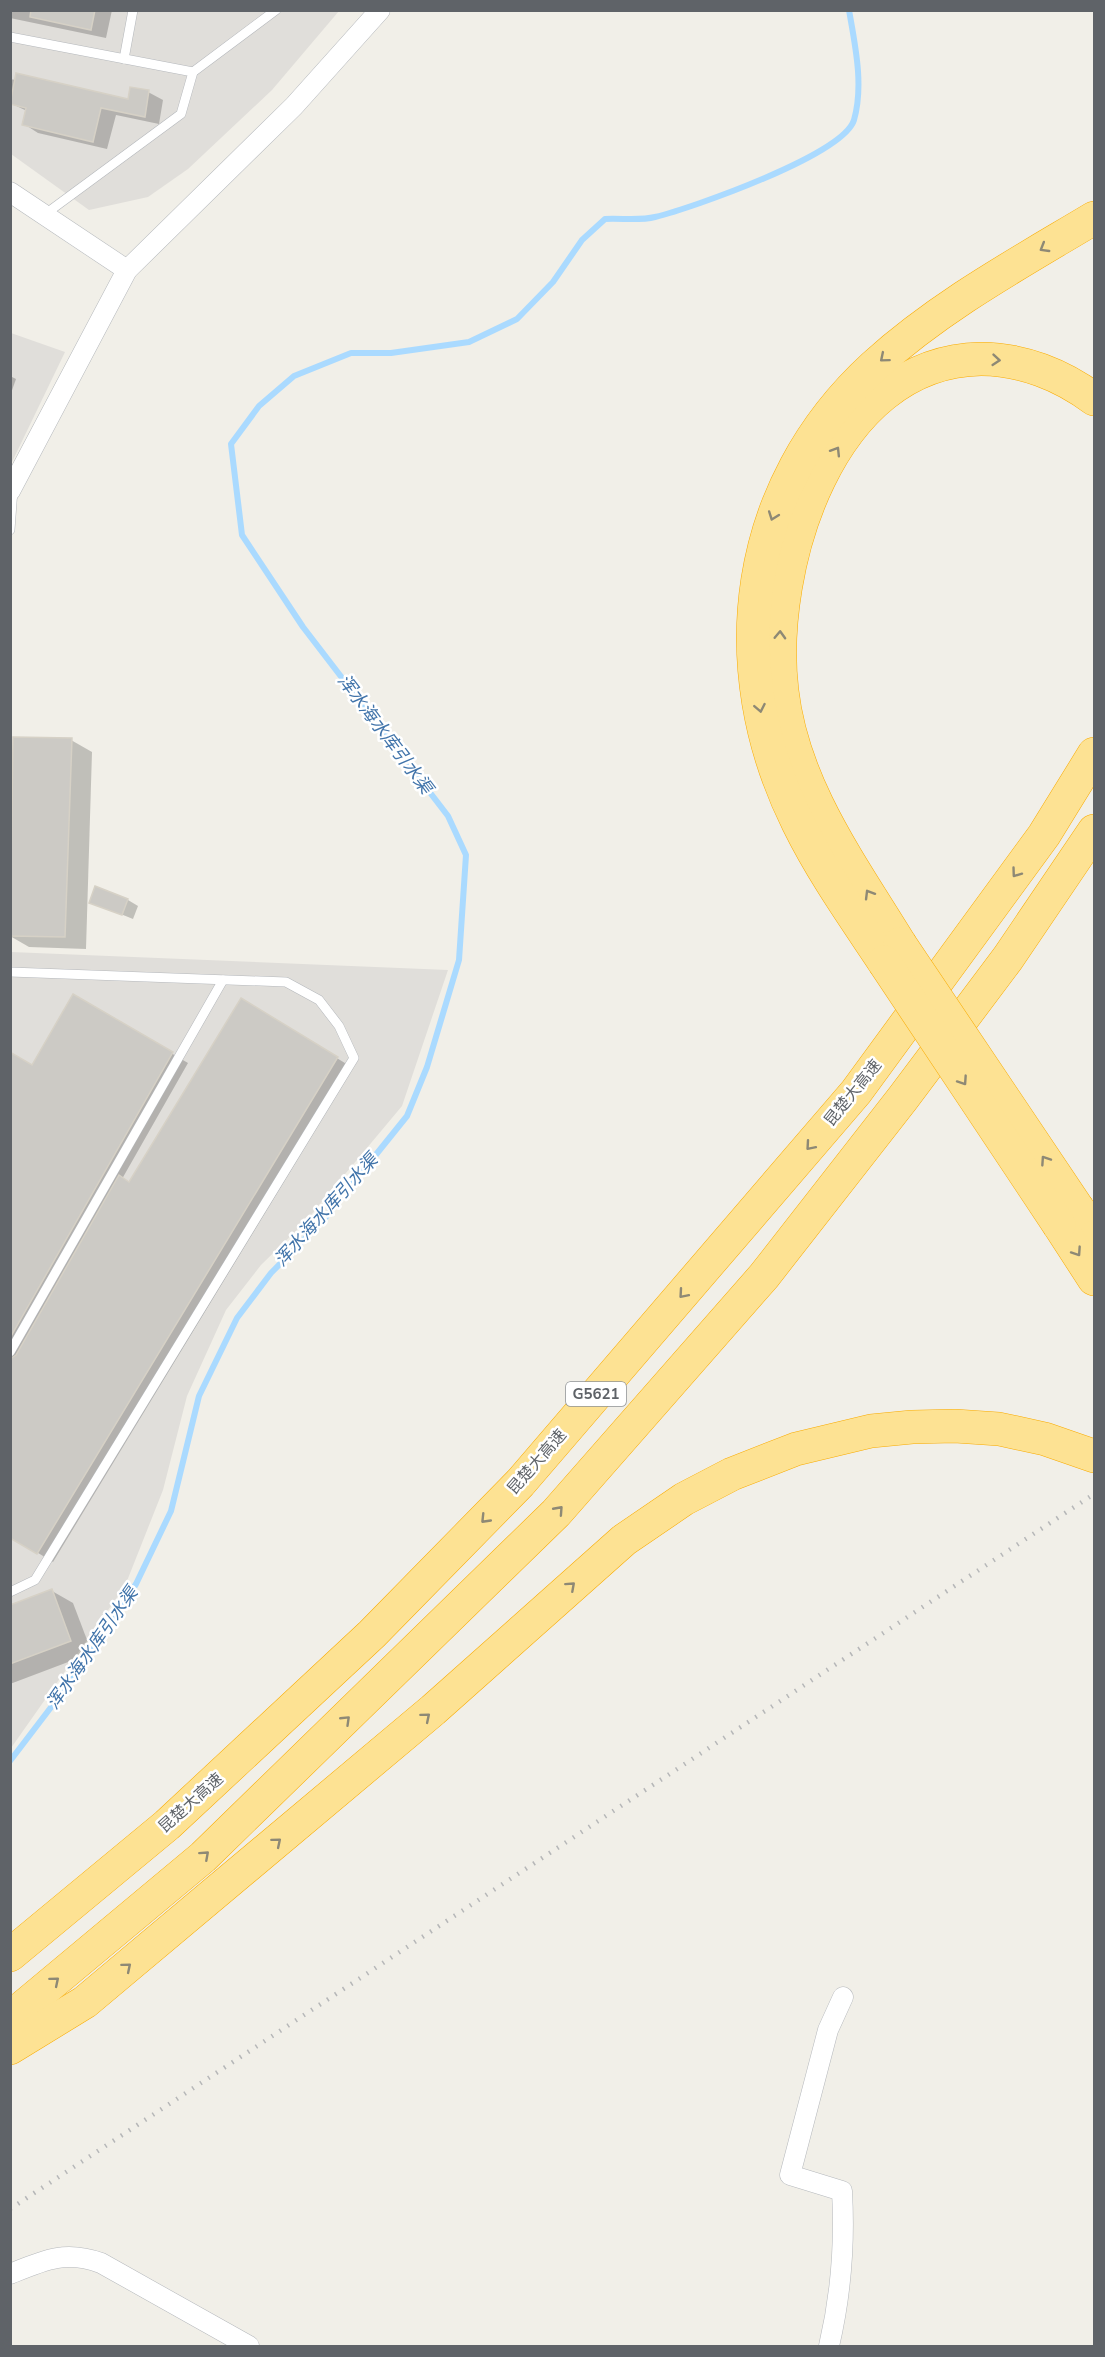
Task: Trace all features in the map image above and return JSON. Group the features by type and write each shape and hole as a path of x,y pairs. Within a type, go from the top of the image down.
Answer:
{"highway":[{"path":"1095,218 967,295 916,330 873,367 838,405 809,443 788,481 772,519 761,556 754,593 753,663 761,717 771,755 805,838 892,953 1077,1222 1095,1279"},
{"path":"892,953 820,810 800,765 790,732 780,671 780,623 788,571 805,514 834,454 853,426 881,397 919,372 967,360 1016,363 1063,379 1095,399"},
{"path":"1044,835 1095,727"},
{"name":"昆楚大高速","path":"10,1955 167,1825 372,1634 520,1483 856,1092 1044,835 1095,754"},
{"name":"G5621","path":"10,2018 203,1857 556,1514 764,1276 903,1098 1001,967 1095,831"},
{"path":"10,2048 85,2002 433,1710 606,1555 652,1518 691,1495 732,1474 795,1449 871,1431 912,1427 955,1426 999,1429 1044,1439 1095,1456"}],"street":[{"path":"12,489 127,270 294,106 380,10"},
{"path":"10,192 127,270"},
{"path":"829,2346 840,2299 844,2226 842,2191 790,2175 828,2030 843,1997"},
{"path":"10,2274 40,2261 64,2256 81,2256 100,2263 249,2346"}],"lane":[{"path":"124,58 134,10"},
{"path":"44,215 181,114 194,72 276,10"},
{"path":"10,37 194,72"},
{"path":"10,530 12,489"},
{"path":"10,972 286,982 319,1000 339,1026 354,1059 35,1580 10,1592"},
{"path":"10,1352 223,980"}],"shaded area":[{"path":"11,11 339,11 272,90 188,169 148,197 89,210 11,154"},
{"path":"10,333 65,352 11,464"},
{"path":"11,952 448,970 402,1106 305,1222 261,1265 226,1310 187,1396 163,1490 125,1586 11,1748"}],"building":[{"path":"31,10 95,10 91,30 30,17"},
{"path":"16,73 128,99 130,87 149,90 145,117 101,108 93,142 22,125 26,108 10,104"},
{"path":"13,737 72,738 65,937 10,936"},
{"path":"95,886 128,899 122,915 89,903"},
{"path":"73,994 173,1052 10,1338 10,1052 32,1065"},
{"path":"241,998 338,1057 37,1554 10,1538 10,1359 16,1355 119,1175 129,1182"},
{"path":"52,1589 71,1641 10,1664 10,1605"}],"waterway":[{"name":"浑水海水库引水渠","path":"10,1761 84,1664 136,1584 171,1511 199,1396 237,1318 271,1273 325,1218 407,1116 427,1067 459,960 466,855 448,816 303,627 242,535 231,444 259,406 294,376 351,353 391,353 469,342 517,319 553,282 582,240 605,219 643,219 674,212 731,192 796,164 823,149 844,134 854,120 857,107 858,65 849,10"}],"railway":[{"path":"10,2209 1094,1494"}]}
